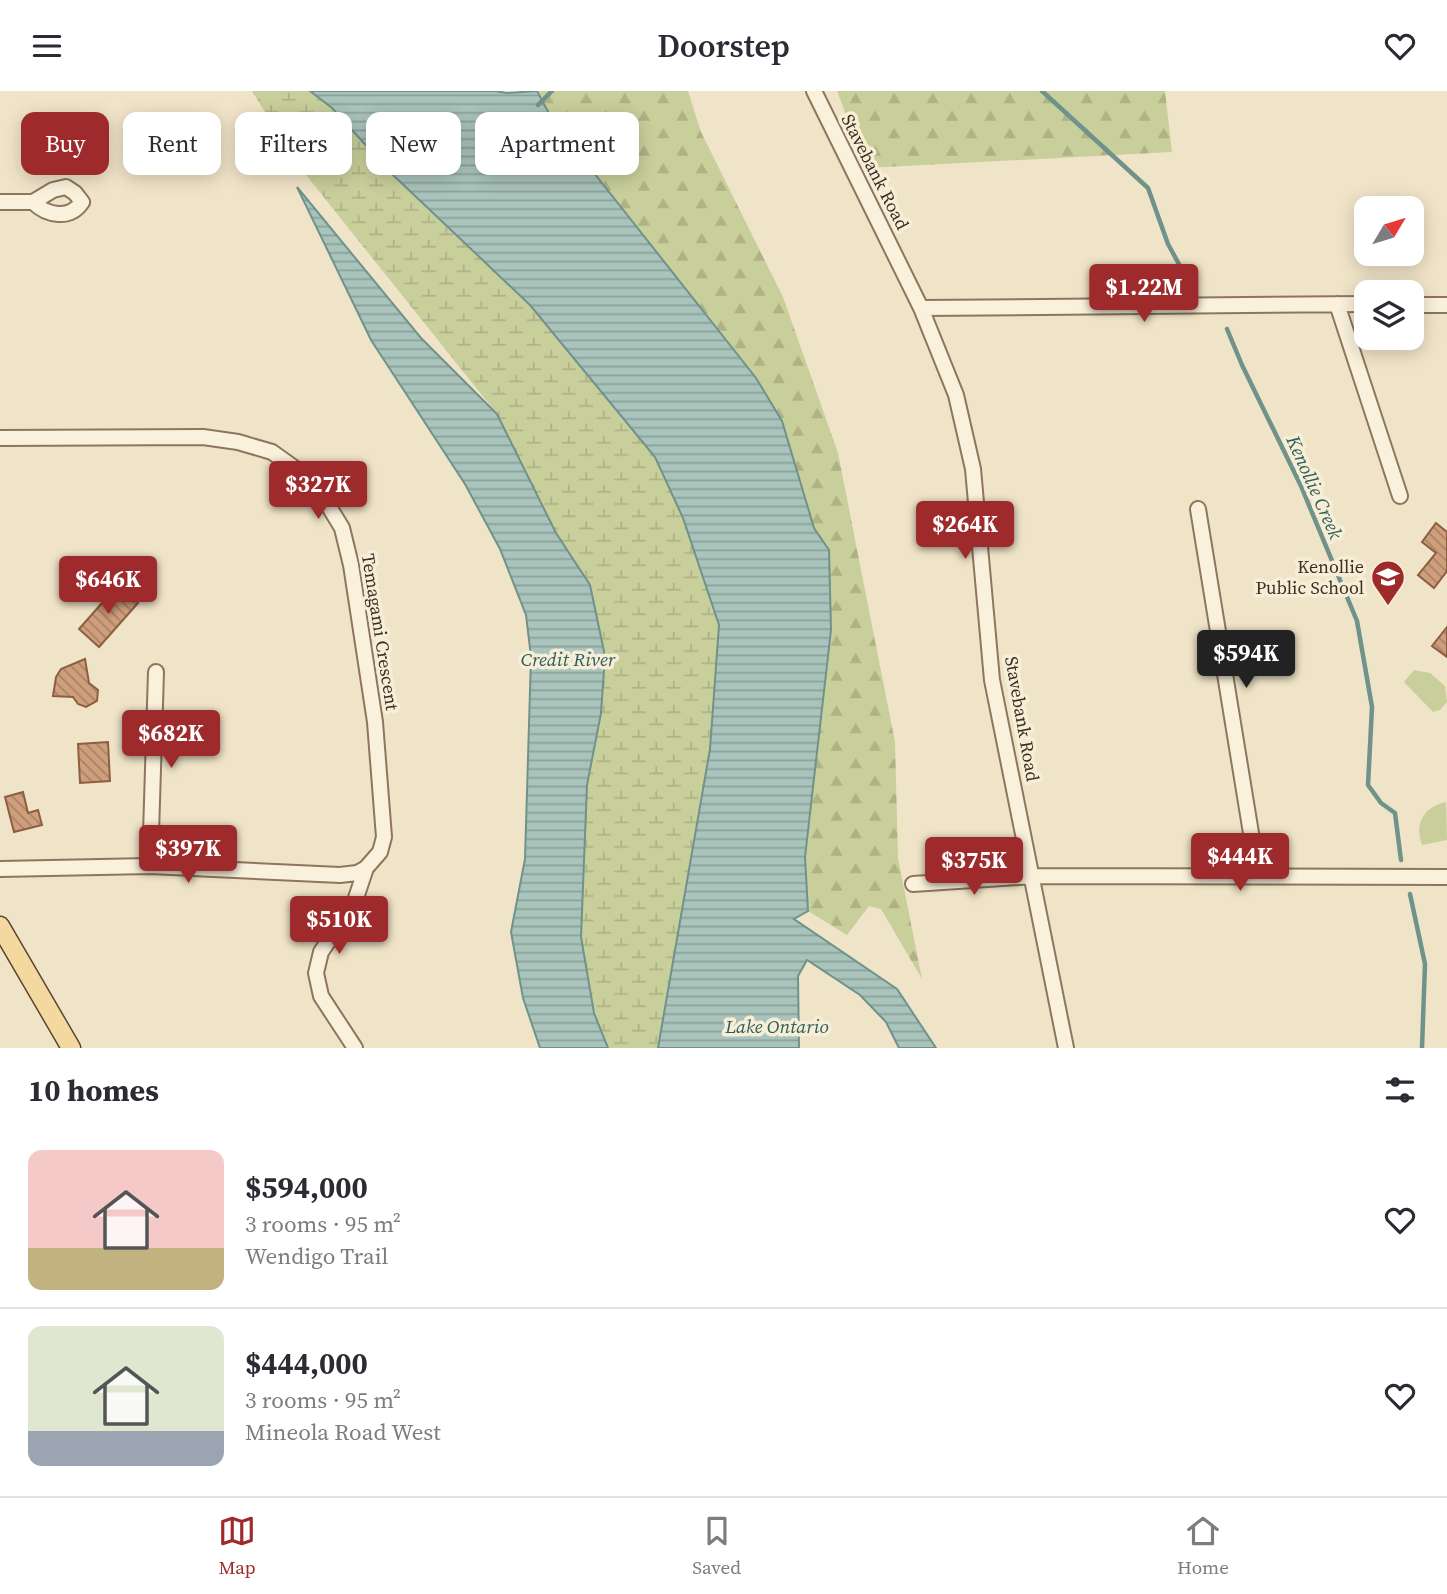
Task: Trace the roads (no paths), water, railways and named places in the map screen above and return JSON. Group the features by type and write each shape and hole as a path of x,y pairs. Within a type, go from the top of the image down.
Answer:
{"main road":[{"path":"0,926 71,1048"}],"street":[{"name":"Stavebank Road","path":"814,91 921,308 956,395 973,469 992,680 1066,1048"},
{"path":"0,202 33,202"},
{"path":"1337,304 1399,496"},
{"path":"921,308 1354,305"},
{"path":"1424,305 1447,305"},
{"name":"Temagami Crescent","path":"0,438 203,437 238,442 272,452 300,473 325,500 342,528 351,565 375,722 384,837 380,852 366,868 355,901 321,952 316,973 321,996 355,1048"},
{"path":"1198,509 1258,876"},
{"path":"150,866 156,672"},
{"path":"0,869 150,866 340,875 357,873 366,868"},
{"path":"913,884 1033,876 1447,877"}],"water":[{"name":"Lake Ontario","path":"310,91 537,91 548,112 475,112 475,175 596,175 756,378 782,421 814,528 829,550 831,630 805,857 808,911 794,919 897,989 936,1048 899,1048 886,1022 860,995 807,960 798,976 799,1048 658,1048 710,749 719,625 683,518 655,457 530,305 393,175 461,175 461,112 366,112 366,145 352,130 352,112 336,112"},
{"name":"Credit River","path":"297,187 421,338 497,414 556,533 590,585 605,656 601,713 587,785 581,937 594,1013 608,1048 540,1048 523,998 511,932 525,859 531,657 526,615 500,549 465,484 371,340"}],"waterway":[{"path":"538,105 552,91"},
{"name":"Kenollie Creek","path":"1042,91 1148,188 1168,244 1193,290"},
{"name":"Kenollie Creek","path":"1227,329 1301,486 1357,621 1372,707 1368,785 1381,803 1395,813 1401,860"},
{"name":"Kenollie Creek","path":"1410,894 1425,964 1422,1048"}],"place":[{"name":"Kenollie Public School","path":"1388,607"}]}
